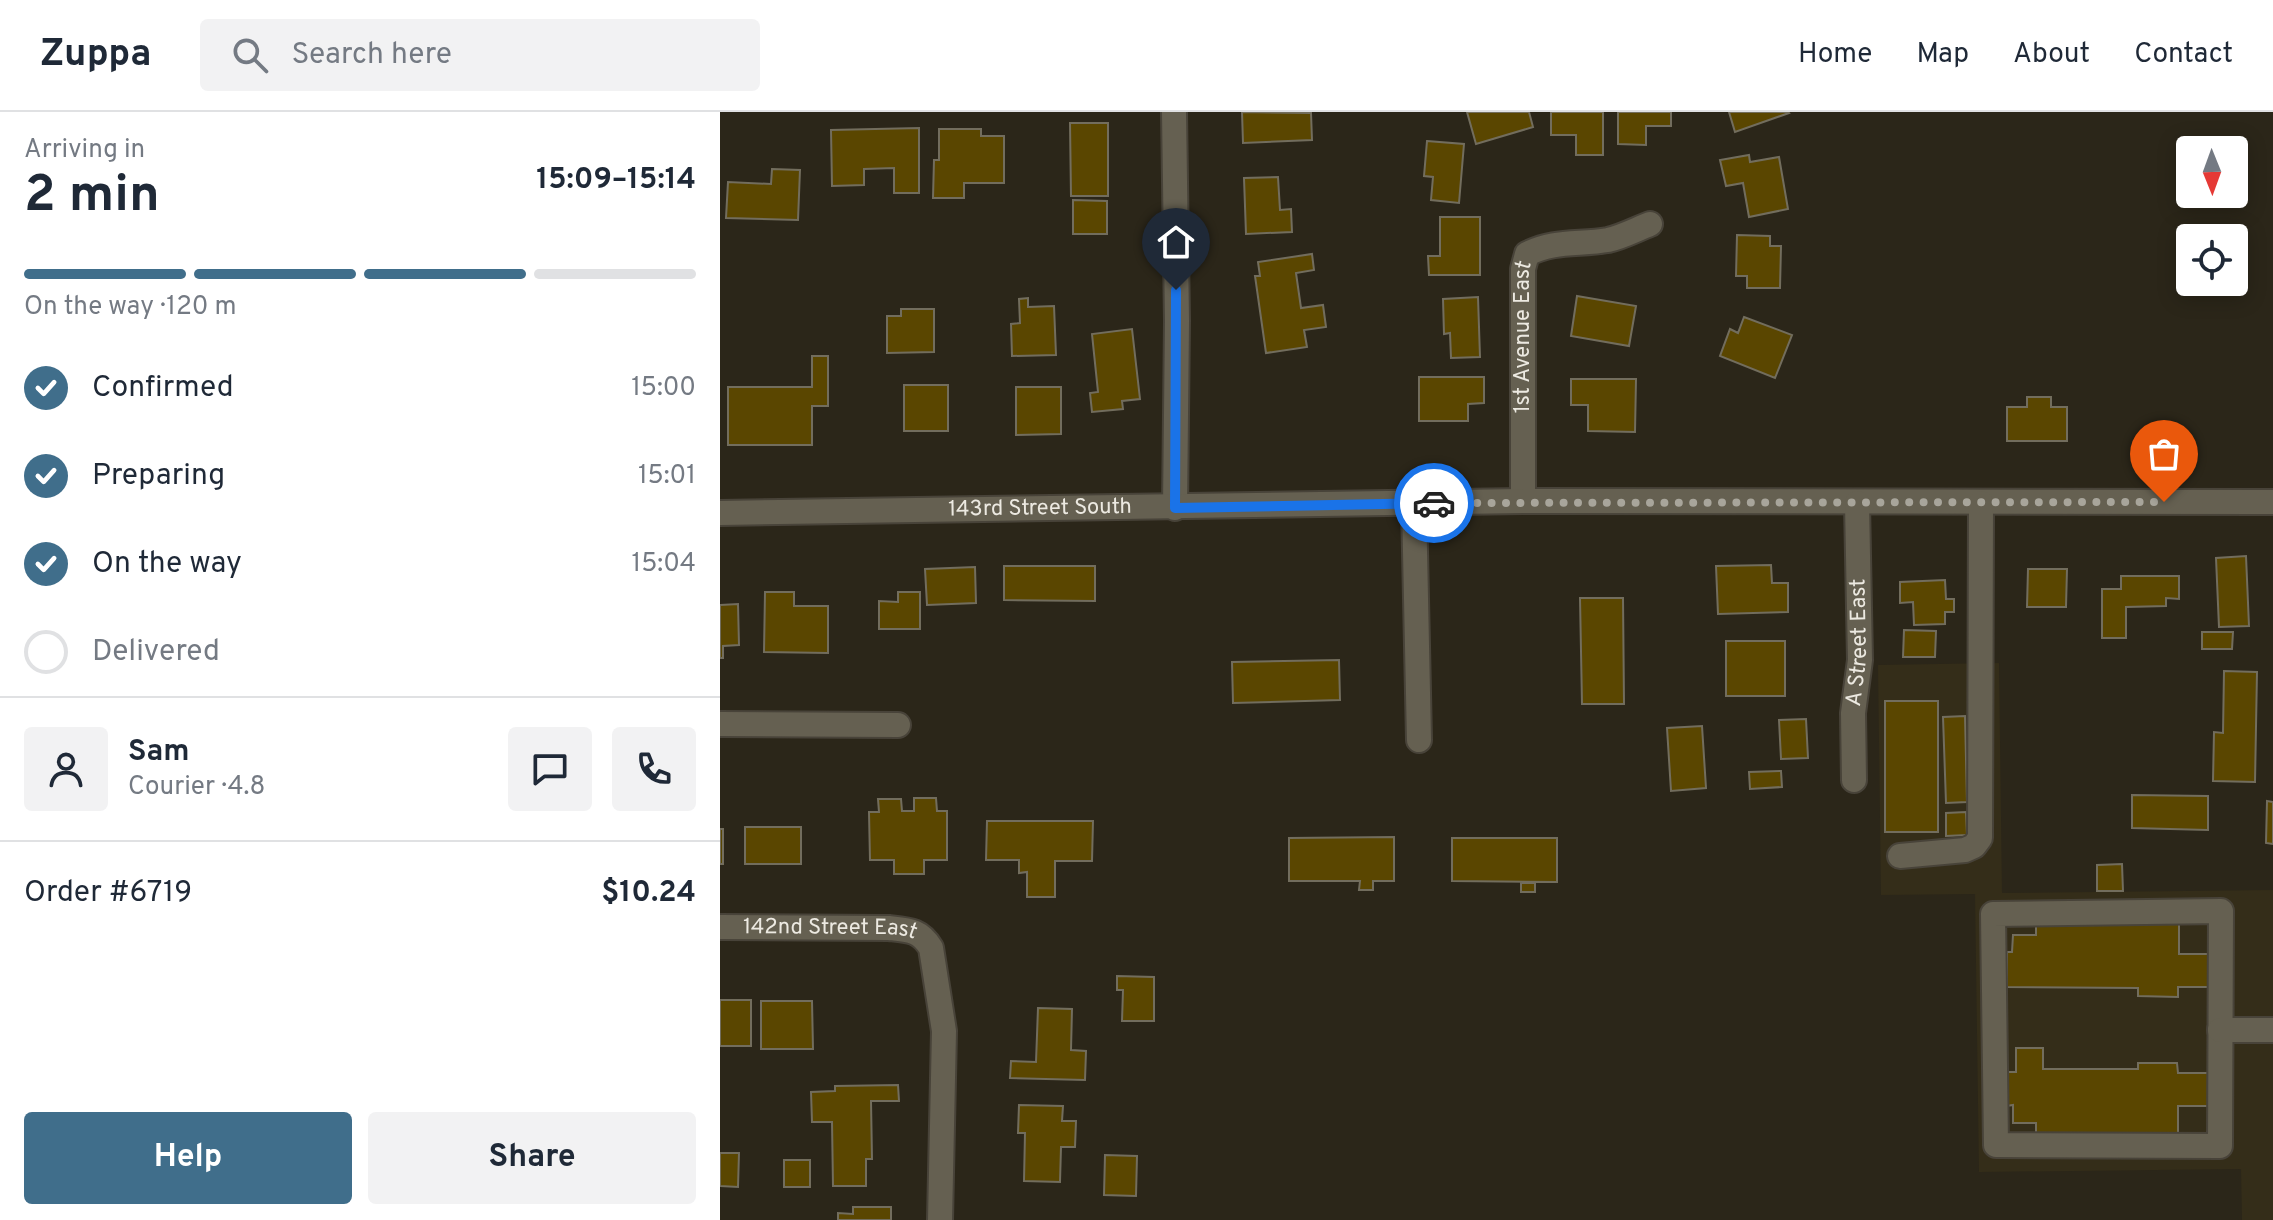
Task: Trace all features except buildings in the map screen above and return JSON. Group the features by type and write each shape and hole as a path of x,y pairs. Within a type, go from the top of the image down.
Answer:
{"street":[{"path":"1174,112 1177,321 1175,508"},
{"name":"1st Avenue East","path":"1523,501 1523,269 1527,254 1541,247 1569,241 1610,240 1650,224"},
{"name":"143rd Street South","path":"720,513 1523,501 2273,502"},
{"name":"A Street East","path":"1854,780 1853,713 1860,660 1857,503"},
{"path":"1900,856 1965,850 1974,846 1980,838 1981,503"},
{"path":"1414,504 1419,740"},
{"path":"720,724 898,725"},
{"path":"2221,911 2220,1030 2220,1146 1996,1145 1993,914 2221,911"},
{"name":"142nd Street East","path":"720,927 908,930 924,936 931,948 944,1031 940,1220"},
{"path":"2220,1030 2273,1030"}],"shaded area":[{"path":"1999,663 2002,893 2273,890 2273,1220 2242,1220 2241,1169 1979,1172 1975,894 1881,895 1878,665"}],"way so far":[{"path":"1434,503 2164,502"}],"route":[{"path":"1176,290 1175,508 1434,503"}]}
